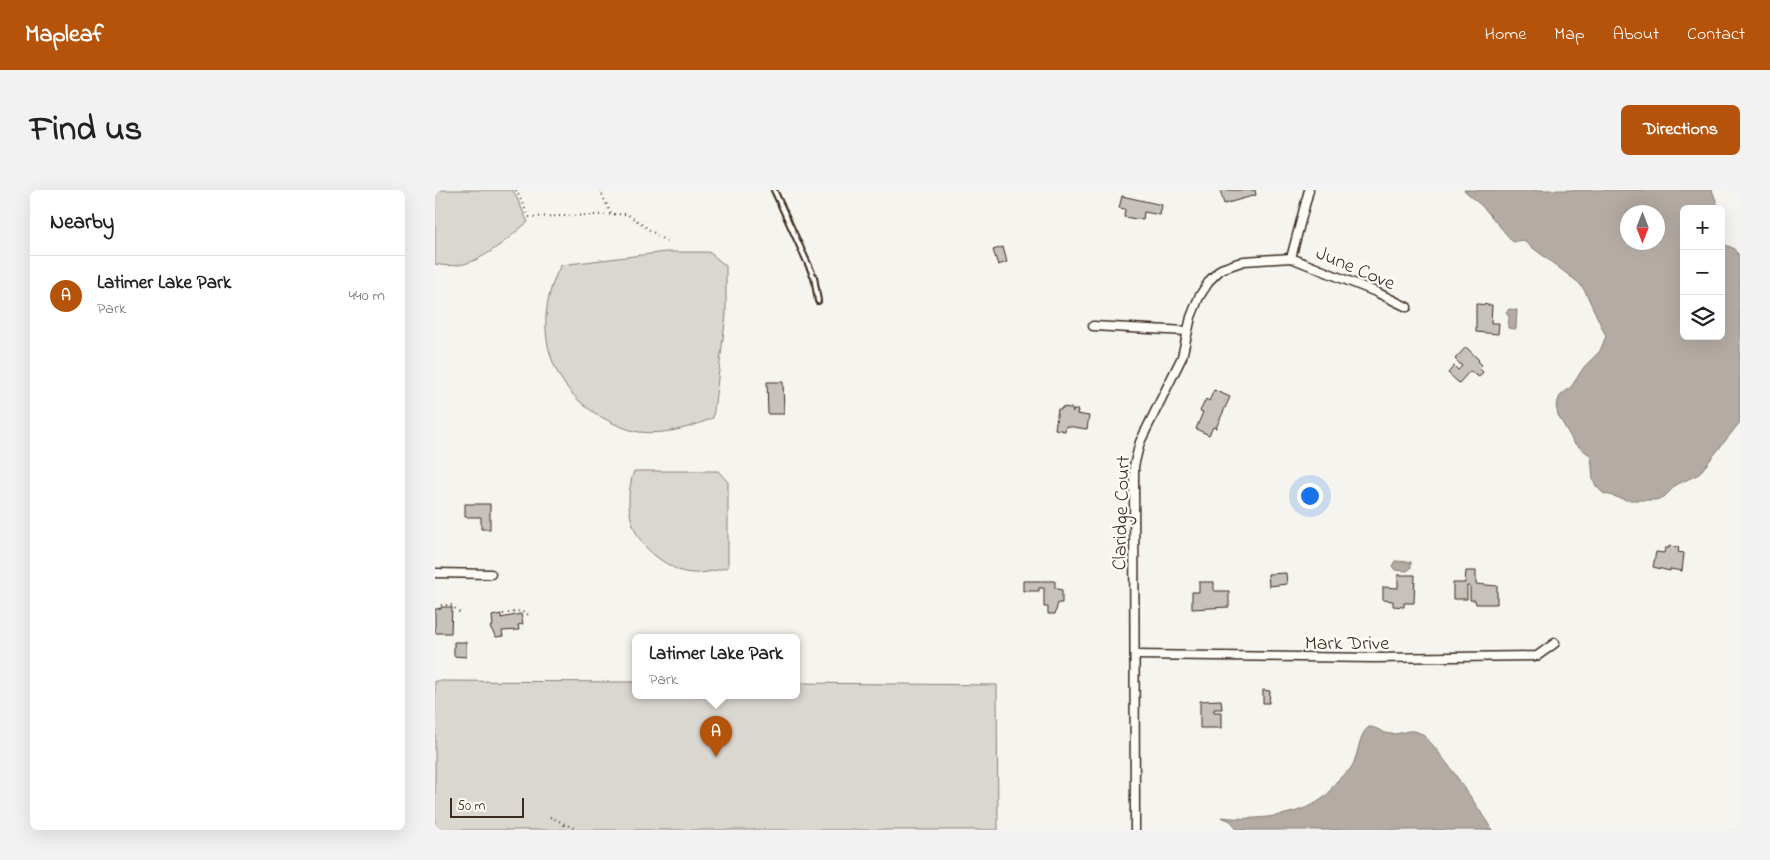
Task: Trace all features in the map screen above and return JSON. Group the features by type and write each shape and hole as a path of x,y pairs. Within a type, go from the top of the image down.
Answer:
{"street":[{"path":"1291,258 1309,190"},
{"name":"June Cove","path":"1291,258 1376,292 1407,307"},
{"name":"Claridge Court","path":"1135,830 1135,458 1140,442 1177,370 1187,331 1199,297 1211,280 1221,269 1244,261 1291,258"},
{"path":"1093,326 1187,331"},
{"path":"435,573 491,574"},
{"name":"Mark Drive","path":"1135,655 1364,658 1537,656 1555,643"}],"lane":[{"path":"774,190 814,277 818,301"}],"path":[{"path":"516,190 529,217 627,214 667,242"},
{"path":"600,190 611,214"},
{"path":"439,609 440,605 451,605 460,613"},
{"path":"503,614 520,612 529,615"},
{"path":"550,817 578,830"},
{"path":"561,830 565,823"}],"shaded area":[{"path":"435,190 513,190 528,222 486,255 462,264 449,266 435,264"},
{"path":"1464,190 1712,190 1718,205 1680,205 1680,340 1725,340 1725,245 1735,249 1740,258 1740,422 1699,474 1676,485 1664,497 1656,500 1626,500 1603,493 1596,486 1593,479 1591,456 1574,443 1558,415 1556,406 1560,396 1571,387 1584,367 1600,351 1606,336 1585,291 1579,283 1522,240 1513,242 1485,209"},
{"path":"666,252 709,252 726,266 726,315 713,418 677,430 649,433 639,432 607,420 587,407 570,391 558,373 550,353 546,332 547,309 552,287 561,265"},
{"path":"1509,309 1517,310 1516,329 1508,328 1509,317 1506,312"},
{"path":"634,471 718,471 728,482 728,567 701,573 690,573 672,567 653,554 637,534 632,522 629,498 630,484"},
{"path":"1395,561 1411,562 1411,568 1407,571 1395,570 1392,566"},
{"path":"435,681 632,682 632,699 800,699 800,683 997,685 998,830 435,830"},
{"path":"1369,727 1390,734 1416,731 1426,738 1457,777 1492,830 1237,830 1231,821 1221,817 1262,818 1277,816 1306,808 1318,802 1328,794 1340,778 1351,768 1365,730"}],"building":[{"path":"1220,190 1255,190 1256,195 1224,204"},
{"path":"1122,196 1162,205 1160,215 1144,212 1143,220 1124,217 1125,209 1119,208"},
{"path":"1003,247 1007,262 998,265 993,250"},
{"path":"1476,304 1492,305 1491,323 1499,323 1498,334 1476,332"},
{"path":"1466,347 1479,360 1482,365 1479,368 1483,372 1479,377 1470,371 1459,383 1448,373 1454,366 1458,370 1462,366 1455,359"},
{"path":"767,382 783,382 784,414 768,414"},
{"path":"1214,390 1230,397 1216,428 1213,427 1209,435 1196,429 1203,412 1200,411 1206,399 1209,401"},
{"path":"1062,407 1071,408 1073,412 1073,410 1078,410 1077,414 1089,416 1087,429 1066,426 1065,431 1055,429 1058,409 1062,409"},
{"path":"465,504 490,504 490,529 481,529 481,517 465,517"},
{"path":"1669,546 1679,547 1678,552 1684,553 1682,571 1670,569 1670,571 1653,567 1656,552 1664,553 1665,548 1669,548"},
{"path":"1466,571 1476,571 1476,584 1497,586 1497,604 1476,604 1475,600 1470,600 1470,586 1467,586 1467,599 1453,599 1453,583 1465,583"},
{"path":"1286,573 1287,584 1269,586 1268,574"},
{"path":"1398,575 1415,575 1414,603 1404,603 1404,607 1393,606 1393,601 1383,600 1383,587 1398,588"},
{"path":"1023,581 1055,581 1055,588 1062,590 1062,603 1058,603 1055,614 1048,614 1048,607 1044,607 1044,588 1039,588 1039,591 1023,591"},
{"path":"1199,582 1214,582 1214,591 1229,591 1229,607 1192,609 1192,592 1199,592"},
{"path":"441,607 452,607 451,633 435,633 435,609 441,609"},
{"path":"501,614 501,618 521,614 523,624 518,625 519,630 502,631 503,636 496,637 490,627 493,625 492,616"},
{"path":"454,642 466,642 466,657 454,656"},
{"path":"1263,690 1270,691 1269,703 1263,703"},
{"path":"1221,700 1222,709 1214,709 1214,712 1221,712 1221,728 1200,728 1200,701"}],"place":[{"name":"Latimer Lake Park","path":"716,757"}]}
